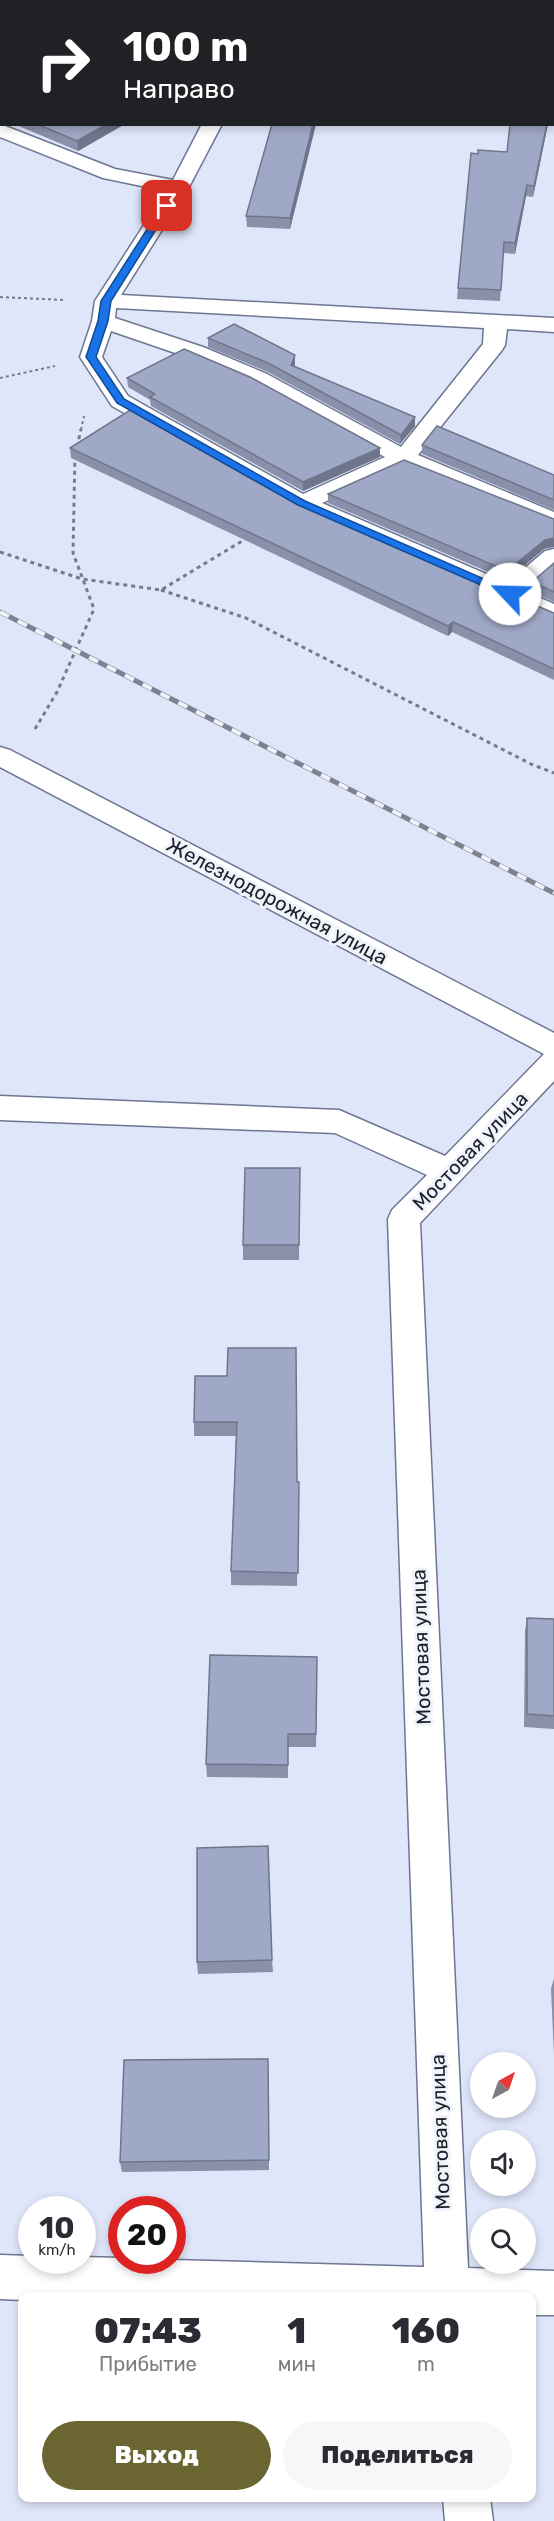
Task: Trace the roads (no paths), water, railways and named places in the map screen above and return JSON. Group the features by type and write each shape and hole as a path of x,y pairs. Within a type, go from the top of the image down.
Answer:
{"street":[{"path":"211,126 179,187 105,311 91,357 120,401 302,503 554,613"},
{"path":"0,130 110,174 179,187"},
{"path":"105,311 554,325"},
{"path":"105,311 259,379 404,458 554,521"},
{"path":"302,503 404,458 494,345 496,322"},
{"path":"510,594 554,556"},
{"name":"Железнодорожная улица","path":"7,760 554,1046"},
{"name":"Мостовая улица","path":"447,2292 404,1219 554,1062"},
{"path":"0,1108 339,1122 451,1172"},
{"path":"0,2277 394,2292"},
{"path":"536,2293 554,2293"},
{"path":"467,2502 469,2521"}],"railway":[{"path":"0,612 554,893"}]}
